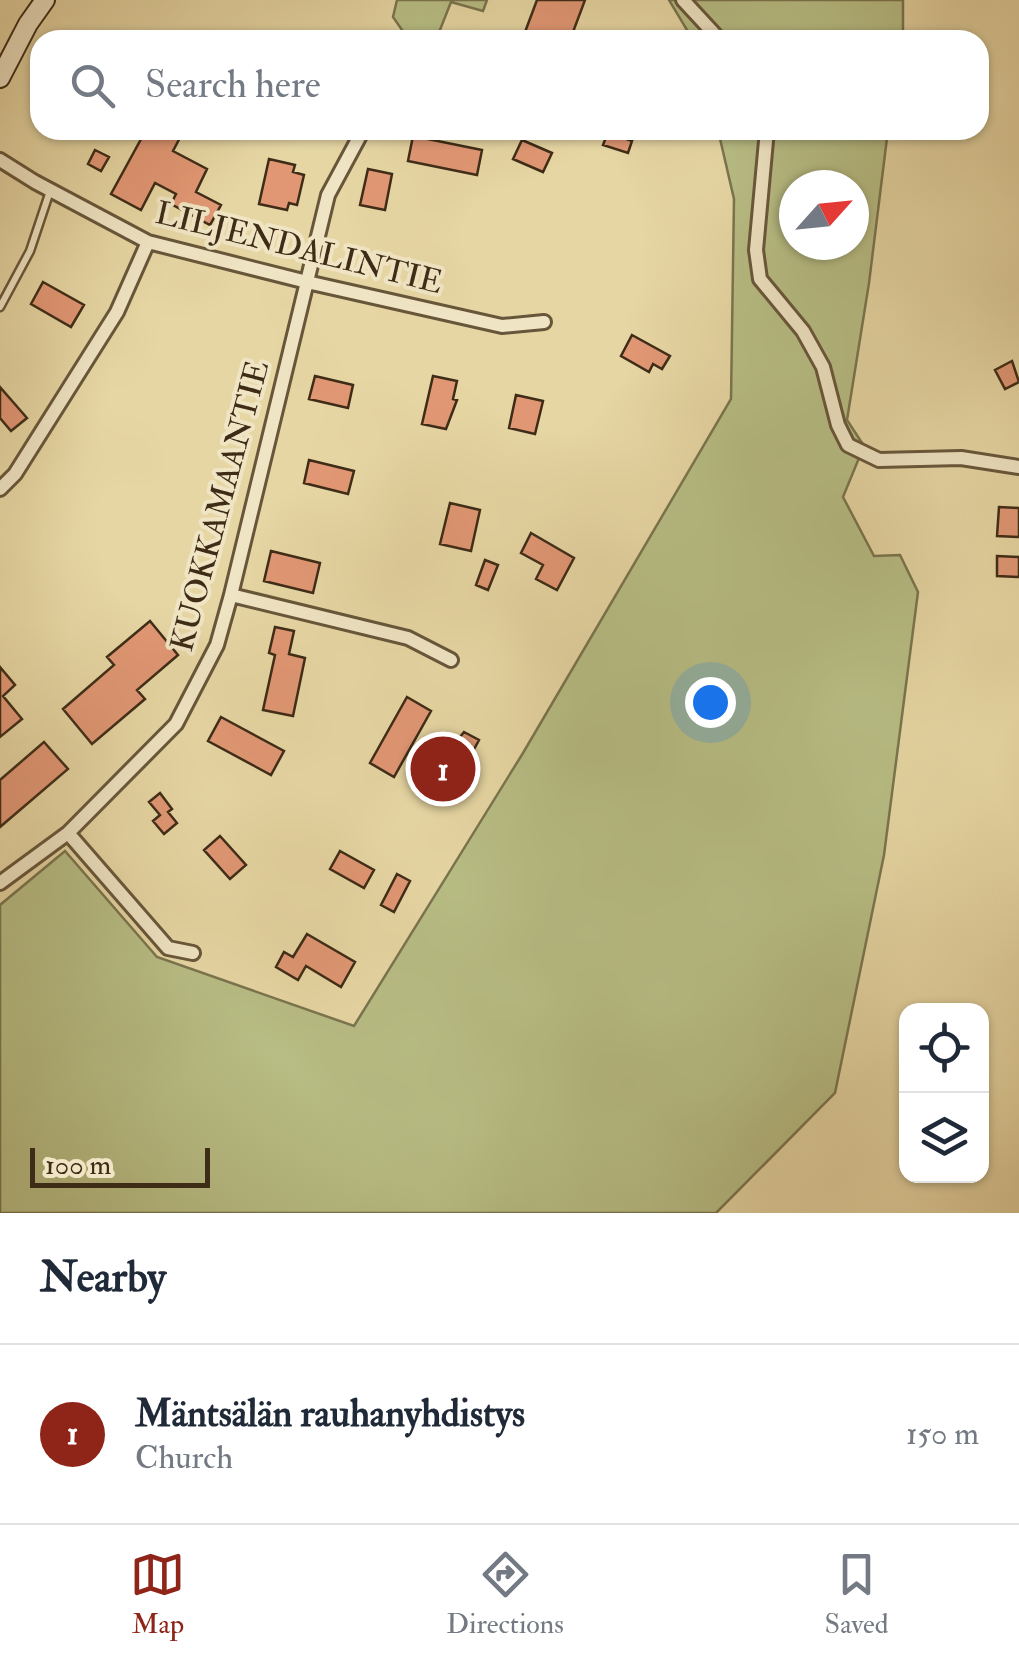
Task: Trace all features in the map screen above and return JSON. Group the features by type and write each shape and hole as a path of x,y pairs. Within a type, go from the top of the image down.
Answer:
{"main road":[{"path":"0,78 45,0"}],"street":[{"path":"683,0 711,30"},
{"name":"KUOKKAMAANTIE","path":"0,884 68,833 176,724 217,645 328,194 358,140"},
{"path":"766,140 756,250 760,280 803,331 823,367 838,424 848,445 879,460 961,458 1019,467"},
{"name":"LILJENDALINTIE","path":"0,160 148,242 502,326 544,322"},
{"path":"0,489 15,474 116,312 148,242"},
{"path":"231,595 408,638 451,660"},
{"path":"68,833 168,948 193,953"}],"lane":[{"path":"0,306 30,250 50,190"}],"green space":[{"path":"397,0 487,0 483,11 451,2 440,30 402,30 393,17"},
{"path":"669,0 903,0 903,30 687,30"},
{"path":"720,140 887,140 847,420 864,446 843,497 874,556 900,555 918,592 884,855 835,1093 716,1213 0,1213 0,905 65,851 157,957 354,1026 523,753 731,399 734,199"}],"building":[{"path":"537,0 585,0 574,30 526,30"},
{"path":"141,140 179,140 173,151 207,169 196,192 221,205 210,225 171,204 176,194 155,183 141,210 111,194"},
{"path":"412,140 482,150 477,175 408,161"},
{"path":"522,140 552,153 543,172 513,159"},
{"path":"605,140 632,141 628,153 603,145"},
{"path":"95,150 109,157 101,171 88,164"},
{"path":"269,159 295,165 293,172 304,175 297,205 289,203 287,210 259,204"},
{"path":"368,169 392,174 385,210 360,205"},
{"path":"43,282 84,305 71,327 31,304"},
{"path":"632,335 670,356 662,369 653,364 649,372 621,356"},
{"path":"1012,361 1019,382 1005,389 995,370"},
{"path":"315,376 353,385 348,408 309,399"},
{"path":"433,376 457,381 453,399 457,400 446,429 422,424"},
{"path":"0,387 27,418 11,431 0,418"},
{"path":"516,395 543,401 535,434 509,428"},
{"path":"309,460 354,471 348,494 304,483"},
{"path":"450,503 480,510 471,551 440,544"},
{"path":"999,507 1019,508 1019,537 997,536"},
{"path":"531,533 574,558 557,590 536,579 543,565 521,553"},
{"path":"271,551 320,563 313,593 264,581"},
{"path":"997,556 1019,557 1019,577 997,576"},
{"path":"485,560 498,565 488,590 476,585"},
{"path":"150,621 178,655 137,690 145,699 92,744 63,709 114,665 107,657"},
{"path":"275,627 294,631 289,654 305,658 293,716 263,710 275,655 269,653"},
{"path":"0,667 15,685 3,696 22,719 0,737"},
{"path":"407,697 431,711 394,777 370,763"},
{"path":"221,717 284,751 271,775 208,741"},
{"path":"464,732 479,740 446,801 414,784 432,751 439,755 445,745 451,748"},
{"path":"44,742 68,769 0,827 0,780"},
{"path":"160,793 177,823 164,834 153,821 160,815 149,802"},
{"path":"220,836 246,865 230,879 204,850"},
{"path":"340,851 374,870 364,888 330,869"},
{"path":"397,874 410,881 394,912 381,905"},
{"path":"307,934 355,962 341,987 306,966 298,980 276,967 284,952 293,957"}],"place":[{"name":"Mäntsälän rauhanyhdistys","path":"443,769"}]}
